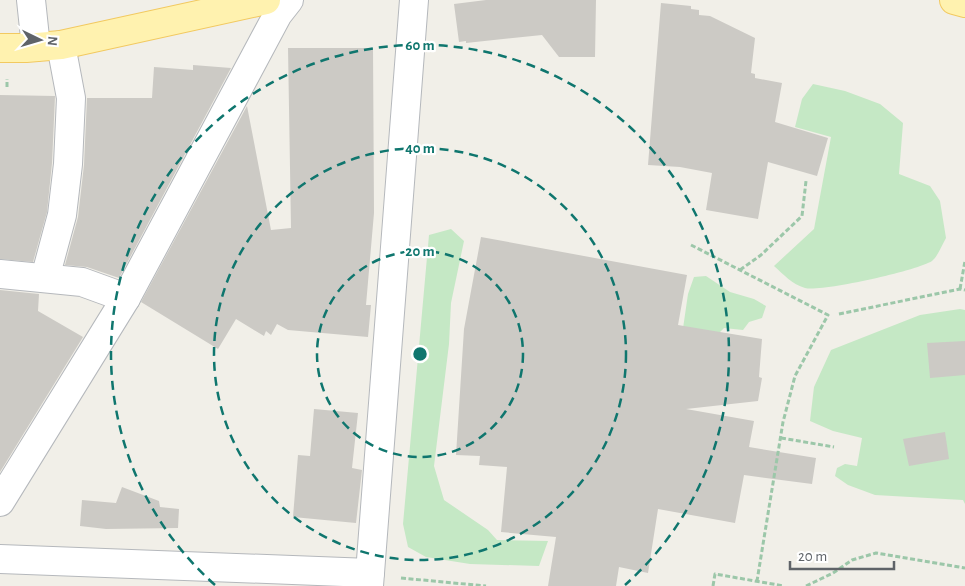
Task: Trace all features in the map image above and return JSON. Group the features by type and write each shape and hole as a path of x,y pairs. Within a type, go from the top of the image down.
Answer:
{"main road":[{"path":"0,48 48,46 266,0"},
{"path":"954,0 965,3"}],"street":[{"path":"31,0 48,46 71,98 68,164 62,215 45,278"},
{"path":"0,502 126,298 278,14 289,0"},
{"path":"0,559 370,579 414,0"},
{"path":"0,274 82,282 126,298"}],"path":[{"path":"740,270 761,256 802,216 806,181"},
{"path":"691,245 828,315 795,376 781,438 757,581"},
{"path":"960,289 965,261"},
{"path":"839,314 960,289 965,290"},
{"path":"781,438 834,447"},
{"path":"806,586 833,573 852,560 876,553 965,568"},
{"path":"713,586 715,574 784,586"},
{"path":"370,579 486,586"}],"green space":[{"path":"813,84 845,91 880,104 903,123 899,174 930,186 940,201 946,238 932,261 889,275 848,284 815,288 805,288 796,284 774,266 814,229 831,137 795,127 802,99"},
{"path":"451,229 464,241 451,303 449,344 434,466 444,500 488,530 497,540 548,541 539,566 470,564 426,557 408,547 403,524 429,235"},
{"path":"706,276 730,292 754,299 766,306 762,318 749,322 743,330 724,328 717,335 680,349 688,294 694,277"},
{"path":"960,309 965,310 965,504 963,500 875,495 848,485 835,476 837,468 845,464 857,466 862,438 833,431 810,421 814,387 831,350 920,315"}],"building":[{"path":"486,0 596,0 595,57 559,57 542,35 466,43 466,41 459,42 454,4"},
{"path":"661,3 691,6 691,9 699,10 699,15 710,16 755,38 751,73 755,74 755,78 782,83 775,122 828,138 817,176 768,162 758,219 706,210 712,173 680,167 648,165"},
{"path":"288,48 373,48 374,213 366,305 371,305 368,337 288,330 277,324 271,335 266,331 264,336 236,319 218,349 141,302 247,106 271,230 291,228"},
{"path":"193,65 231,68 119,278 87,267 65,265 78,217 84,165 87,98 152,98 154,67 193,70"},
{"path":"0,95 55,96 52,163 47,212 33,262 0,259"},
{"path":"481,237 687,275 678,325 762,339 759,377 762,378 758,401 686,409 754,421 749,447 816,458 812,484 744,475 735,523 658,509 648,573 619,567 616,586 548,586 556,537 501,532 507,467 479,465 480,456 456,455 464,329"},
{"path":"0,290 39,294 38,311 83,337 0,472"},
{"path":"965,341 965,375 930,378 927,343"},
{"path":"314,409 358,413 352,468 362,470 356,523 293,517 298,455 310,456"},
{"path":"945,432 949,459 909,466 903,439"},
{"path":"122,487 159,501 160,507 179,509 178,528 106,529 80,526 82,500 116,503"}]}
